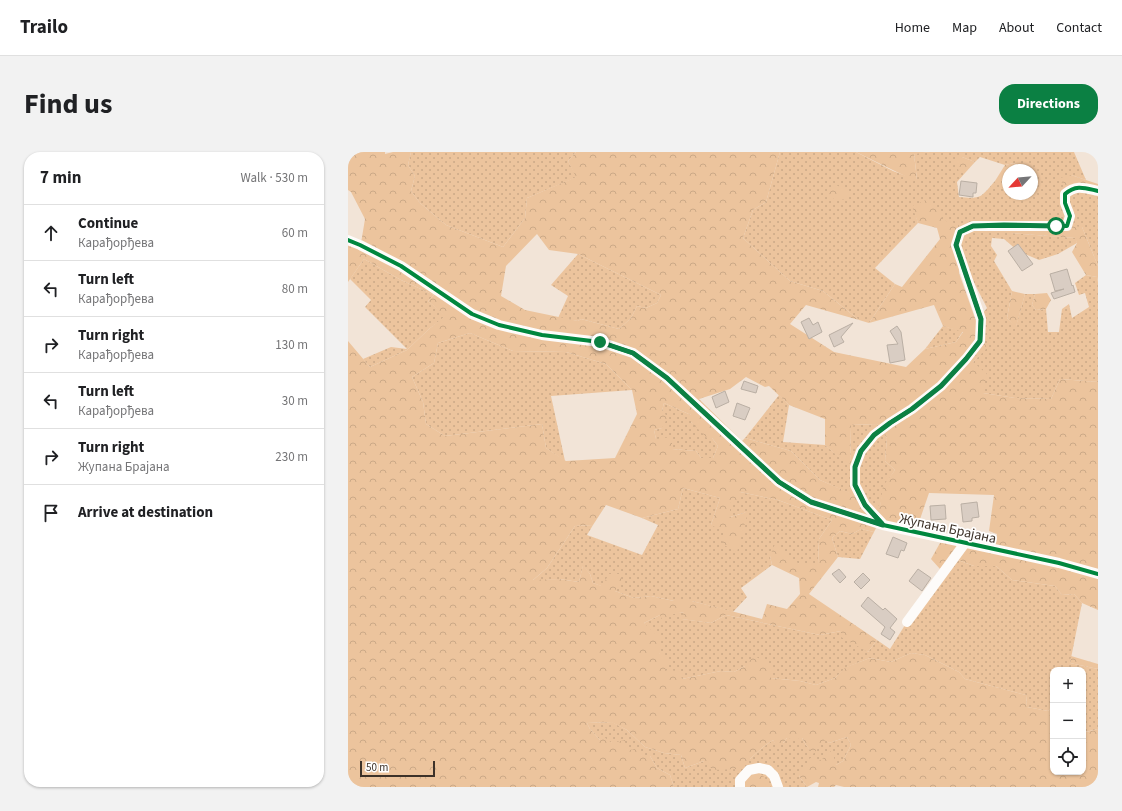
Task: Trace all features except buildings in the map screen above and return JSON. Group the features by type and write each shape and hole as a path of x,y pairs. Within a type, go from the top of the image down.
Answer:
{"street":[{"path":"883,525 865,505 855,485 855,467 861,451 874,435 912,409 941,386 966,359 980,341 981,319 956,245 960,232 973,226 1067,226 1070,216 1065,203 1065,194 1071,188 1082,187 1098,191"},
{"name":"Жупана Брајана","path":"348,240 401,266 472,314 499,325 542,335 600,342 633,353 667,378 779,482 811,502 883,525 1059,563 1098,574"},
{"name":"Жупана Брајана","path":"907,622 965,543"},
{"path":"740,787 740,780 749,770 759,768 768,770 774,776 778,787"}],"green space":[{"path":"348,152 385,152 385,154 393,152 411,152 408,165 415,176 411,191 420,203 446,225 503,247 525,218 527,198 576,177 568,161 576,152 780,152 766,202 753,210 743,238 790,281 823,291 859,320 806,305 790,324 834,352 906,367 925,349 956,342 963,332 943,326 934,305 869,323 895,284 902,287 940,239 937,228 918,223 912,206 926,200 939,208 942,220 958,224 959,273 976,321 976,327 987,348 973,362 987,374 983,393 1015,398 1051,399 1060,379 1098,382 1098,610 1082,603 1074,594 1062,595 1055,586 1012,580 996,566 974,566 958,560 940,569 931,559 940,543 996,543 997,534 989,531 994,495 929,493 917,528 876,528 874,532 861,529 852,534 840,531 832,538 838,557 809,594 877,640 868,652 841,637 841,631 820,635 726,615 711,623 681,619 684,612 669,615 663,621 660,615 644,623 661,639 659,653 668,662 665,670 679,671 682,679 721,671 734,672 745,666 754,656 771,664 771,678 800,681 816,685 835,678 846,667 870,658 891,662 911,653 925,655 959,672 965,679 1026,695 1027,707 1048,711 1050,709 1050,775 1086,775 1086,732 1098,729 1098,787 844,787 836,785 834,787 818,787 819,783 816,782 807,787 799,776 810,758 821,760 832,750 836,765 843,761 851,745 847,737 829,743 825,740 813,754 802,738 794,740 787,738 783,743 775,744 773,740 738,769 713,770 704,761 685,768 681,755 664,753 645,747 627,730 611,722 587,723 590,729 600,740 604,737 612,743 625,740 628,750 639,749 642,756 650,756 657,768 670,775 674,787 348,787 348,341 370,367 407,350 445,316 428,301 434,295 401,280 364,259 348,282 348,245 360,249 365,219 351,192 348,190","holes":["537,234 549,250 578,254 661,295 657,303 646,308 637,306 631,318 619,329 581,319 578,321 525,310 501,296 506,266","470,333 513,351 566,352 606,364 632,390 637,414 615,458 566,461 546,448 542,424 445,436 426,424 423,402 412,377 434,363 438,343","746,377 765,387 769,386 789,405 825,419 825,445 850,467 851,425 877,424 887,438 885,461 895,470 883,486 880,506 820,480 791,451 745,438 742,441 699,399 730,389","664,403 691,415 691,422 707,438 712,438 718,446 713,458 701,458 696,451 672,449 672,437 656,439 654,430 662,428 668,417 662,411","683,488 720,498 711,525 725,532 722,544 737,552 748,512 730,517 730,503 739,500 740,492 778,500 832,520 819,539 818,564 799,564 775,544 770,556 772,565 799,578 800,594 787,609 767,604 762,619 692,601 674,601 651,596 634,598 615,591 622,580 619,574 609,574 602,586 593,583 590,574 583,565 579,582 559,579 533,580 547,568 575,526 593,525 606,505 642,518 678,509"]},
{"path":"411,152 576,152 568,161 577,177 527,198 525,218 503,247 446,225 420,203 411,191 415,176 408,165"},
{"path":"780,152 856,152 893,171 917,180 914,153 1074,152 1086,180 1071,175 1098,195 1098,266 1082,227 1011,233 1076,238 1077,243 1058,254 1039,260 1018,251 1004,239 992,238 991,246 997,255 994,261 1012,291 1007,318 1016,326 1025,294 1035,294 1032,305 1036,310 1046,309 1048,332 1059,332 1062,309 1069,304 1072,318 1089,307 1085,293 1079,295 1075,283 1086,275 1097,277 1098,382 1060,379 1051,399 1015,398 983,393 973,362 986,348 975,327 976,321 987,308 942,220 913,206 918,223 875,268 895,284 869,323 859,320 823,291 790,281 743,238 753,210 766,202","holes":["962,157 975,162 980,157 1002,164 1038,164 1038,200 1002,200 1002,181 995,181 980,196 972,198 959,197 957,182 965,173 959,173"]},
{"path":"856,152 931,152 914,154 917,180 908,183 905,176"},
{"path":"962,157 975,162 965,173 959,173 956,159"},
{"path":"1002,170 1002,181 995,181"},
{"path":"1071,175 1098,184 1098,195 1064,188 1060,178"},
{"path":"833,184 848,190 846,200 835,200 829,195"},
{"path":"1082,227 1098,266 1098,282 1097,277 1086,275 1072,252 1077,243 1075,238 1011,233 1014,228"},
{"path":"578,254 661,295 657,303 646,308 637,306 631,318 619,329 581,319 578,321 558,318 568,296 551,285"},
{"path":"364,259 401,280 434,295 428,301 446,316 429,329 407,350 370,367 363,359 391,347 407,349 365,307 371,300 350,279"},
{"path":"1012,291 1025,294 1016,327 1007,318"},
{"path":"1047,293 1051,300 1046,309 1036,310 1032,305 1035,294"},
{"path":"943,326 963,331 956,342 925,349"},
{"path":"470,333 513,351 566,352 606,364 632,390 551,396 565,461 546,448 542,424 445,436 426,424 423,402 412,377 434,363 438,343"},
{"path":"779,395 789,405 783,442 825,445 850,466 851,425 877,424 887,438 885,461 895,470 884,486 880,507 820,480 791,451 745,438"},
{"path":"664,403 691,415 691,422 712,438 718,446 713,458 701,458 696,451 672,449 656,439 654,430 662,428 662,411"},
{"path":"683,488 720,498 711,525 747,512 730,517 729,502 740,492 778,500 832,520 819,539 818,564 799,564 770,556 772,565 741,588 747,597 733,612 692,601 674,601 651,596 634,598 593,583 590,574 583,566 579,582 559,579 532,581 547,568 575,526 593,525 587,535 642,555 658,525 642,518 678,509"},
{"path":"861,529 874,532 860,559 838,557 832,538 840,531 852,534"},
{"path":"958,560 974,566 996,566 1012,580 1055,586 1062,595 1074,594 1082,603 1070,663 1098,669 1098,729 1086,732 1086,667 1050,667 1050,709 1048,711 1027,707 1026,695 965,679 959,672 925,655 911,653 891,662 870,658 847,667 835,678 816,685 800,681 771,678 745,666 734,672 721,671 682,679 665,670 659,653 644,623 660,615 685,612 682,619 711,623 726,615 820,635 841,631 868,652 877,640 890,649 940,569"},
{"path":"1071,656 1098,664 1098,669 1070,663"},
{"path":"612,722 627,730 645,747 664,753 681,755 685,768 704,761 750,759 773,740 775,743 783,743 787,738 802,738 813,753 825,739 829,743 847,737 851,745 843,761 836,765 821,760 799,776 807,787 674,787 670,775 657,768 650,756 642,756 612,743 600,740 590,729 587,723"},
{"path":"750,773 760,774 766,780 769,787 736,787"},
{"path":"775,783 788,787 769,787 773,786"}],"cycle path":[{"path":"882,523 865,505 855,485 855,467 861,451 874,435 912,409 941,386 966,359 980,341 981,319 956,245 960,232 973,226 1067,226 1070,216 1065,203 1065,194 1077,188 1098,191"},
{"path":"348,240 401,266 472,314 499,325 542,335 600,342 633,353 667,378 779,482 811,502 883,525 1059,563 1098,574"}],"route":[{"path":"600,342 633,353 667,378 779,482 811,502 883,525 865,505 855,485 855,467 861,451 874,435 912,409 941,386 966,359 980,341 981,319 956,245 960,232 973,226 1056,226"}]}
